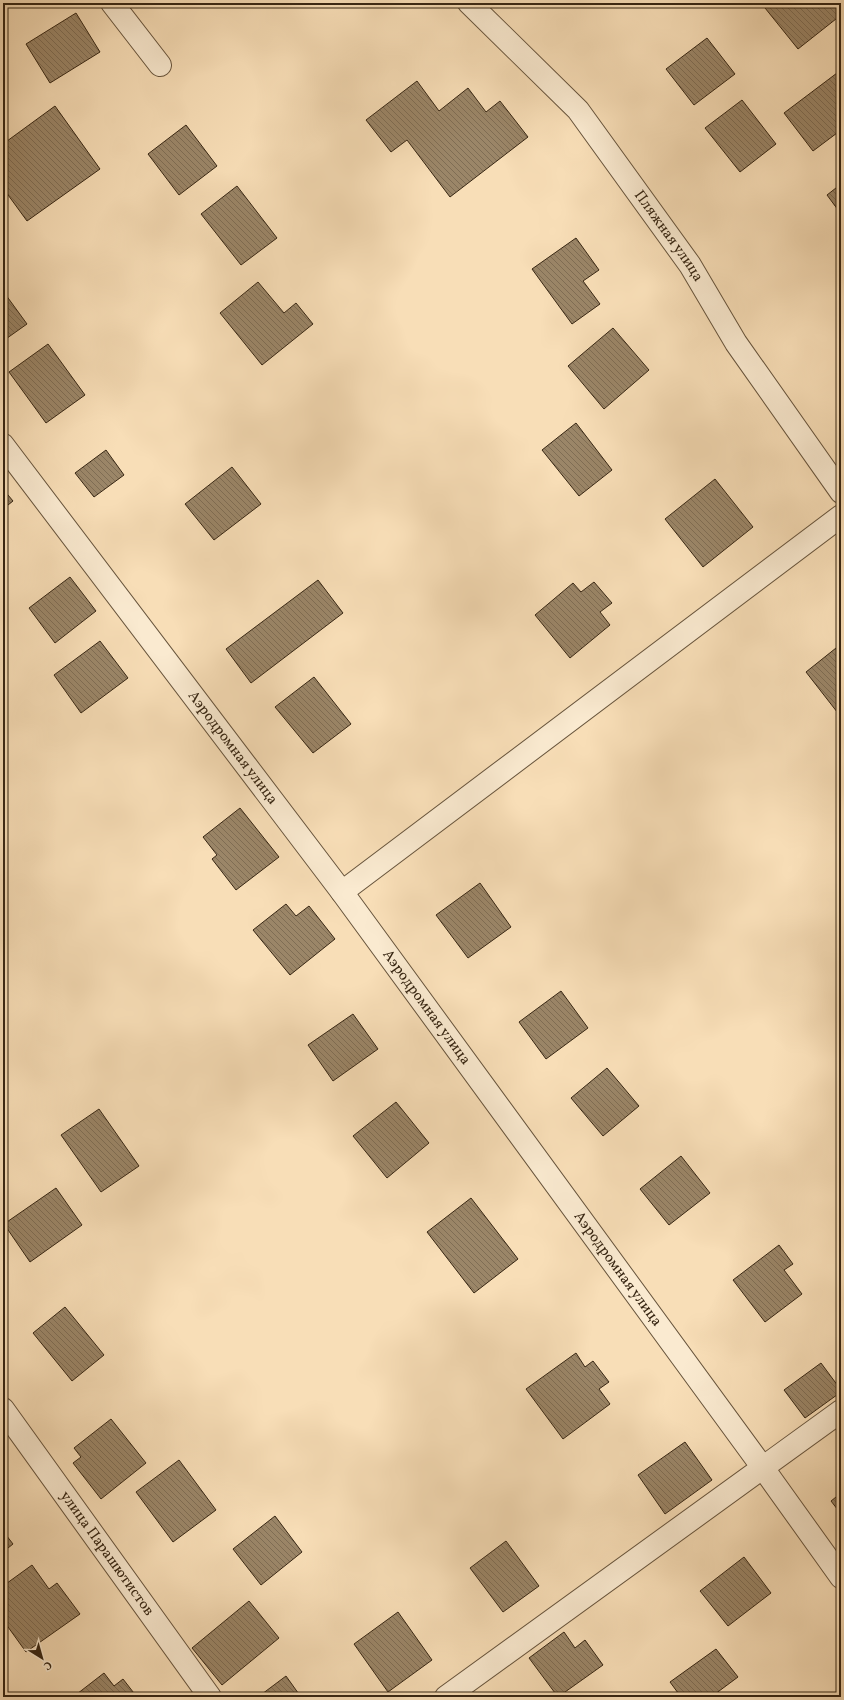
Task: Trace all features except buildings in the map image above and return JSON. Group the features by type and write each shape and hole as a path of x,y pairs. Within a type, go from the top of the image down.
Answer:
{"street":[{"path":"112,3 160,65"},
{"name":"Пляжная улица","path":"469,3 578,110 690,265 736,343 841,492"},
{"name":"Аэродромная улица","path":"3,445 342,892 841,1577"},
{"path":"342,892 841,516"},
{"name":"улица Парашютистов","path":"3,1410 210,1697"},
{"path":"446,1697 841,1411"}]}
